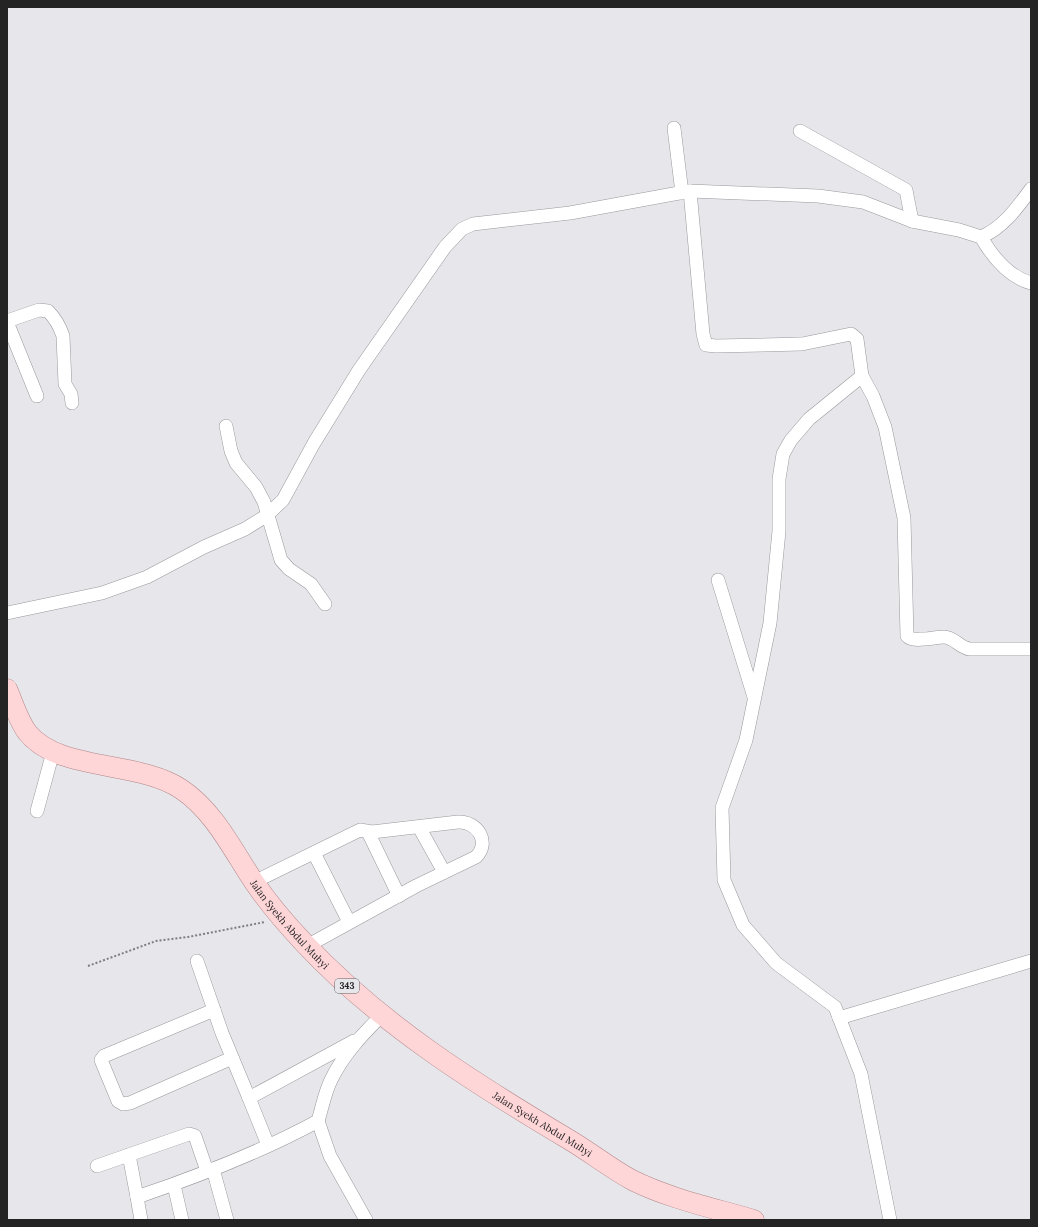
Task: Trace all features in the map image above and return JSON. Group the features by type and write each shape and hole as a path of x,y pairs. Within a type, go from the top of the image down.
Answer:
{"main road":[{"name":"Jalan Syekh Abdul Muhyi","path":"7,689 27,731 40,744 53,752 94,764 152,775 180,788 204,809 241,860 254,882 282,919 306,946 381,1016 430,1052 523,1113 633,1180 683,1200 754,1220"}],"street":[{"path":"674,128 686,192 703,334 706,345 802,344 854,335 857,339 862,376 873,396 886,427 904,518 907,636 913,639 948,638 962,647 970,649 1031,649"},
{"path":"800,131 906,190 912,221"},
{"path":"7,612 102,593 147,577 204,547 245,529 269,514 283,500 314,443 359,370 445,247 462,228 473,224 570,213 686,192 818,196 863,202 912,221 959,230 981,237 993,232 1002,224 1031,188"},
{"path":"981,237 988,249 1010,272 1023,281 1031,283"},
{"path":"37,396 7,321 39,310 48,311 51,313 63,336 65,384 71,394 72,403"},
{"path":"862,376 809,419 791,440 783,454 779,479 779,531 770,623 746,740 722,808 724,880 743,925 776,963 835,1007 861,1074 890,1220"},
{"path":"226,426 233,457 260,494 269,514 276,549 281,560 289,568 311,584 325,604"},
{"path":"718,580 755,699"},
{"path":"37,811 53,752"},
{"path":"254,882 360,830 368,832 465,822 470,823 478,831 482,842 480,853 476,857 444,872 306,946"},
{"path":"419,827 444,872"},
{"path":"368,832 399,896"},
{"path":"314,853 349,922"},
{"path":"839,1018 1031,960"},
{"path":"197,961 232,1058 268,1144"},
{"path":"214,1010 104,1056 101,1060 118,1101 123,1104 130,1103 232,1058"},
{"path":"366,1220 330,1156 318,1121 330,1081 338,1066 359,1039 381,1016"},
{"path":"249,1098 359,1039"},
{"path":"137,1197 174,1185 210,1170 268,1144 290,1136 318,1121"},
{"path":"97,1166 184,1134 193,1134 210,1170 227,1220"},
{"path":"129,1155 141,1220"},
{"path":"174,1185 182,1220"}],"path":[{"path":"88,966 156,941 188,938 282,919"}]}
